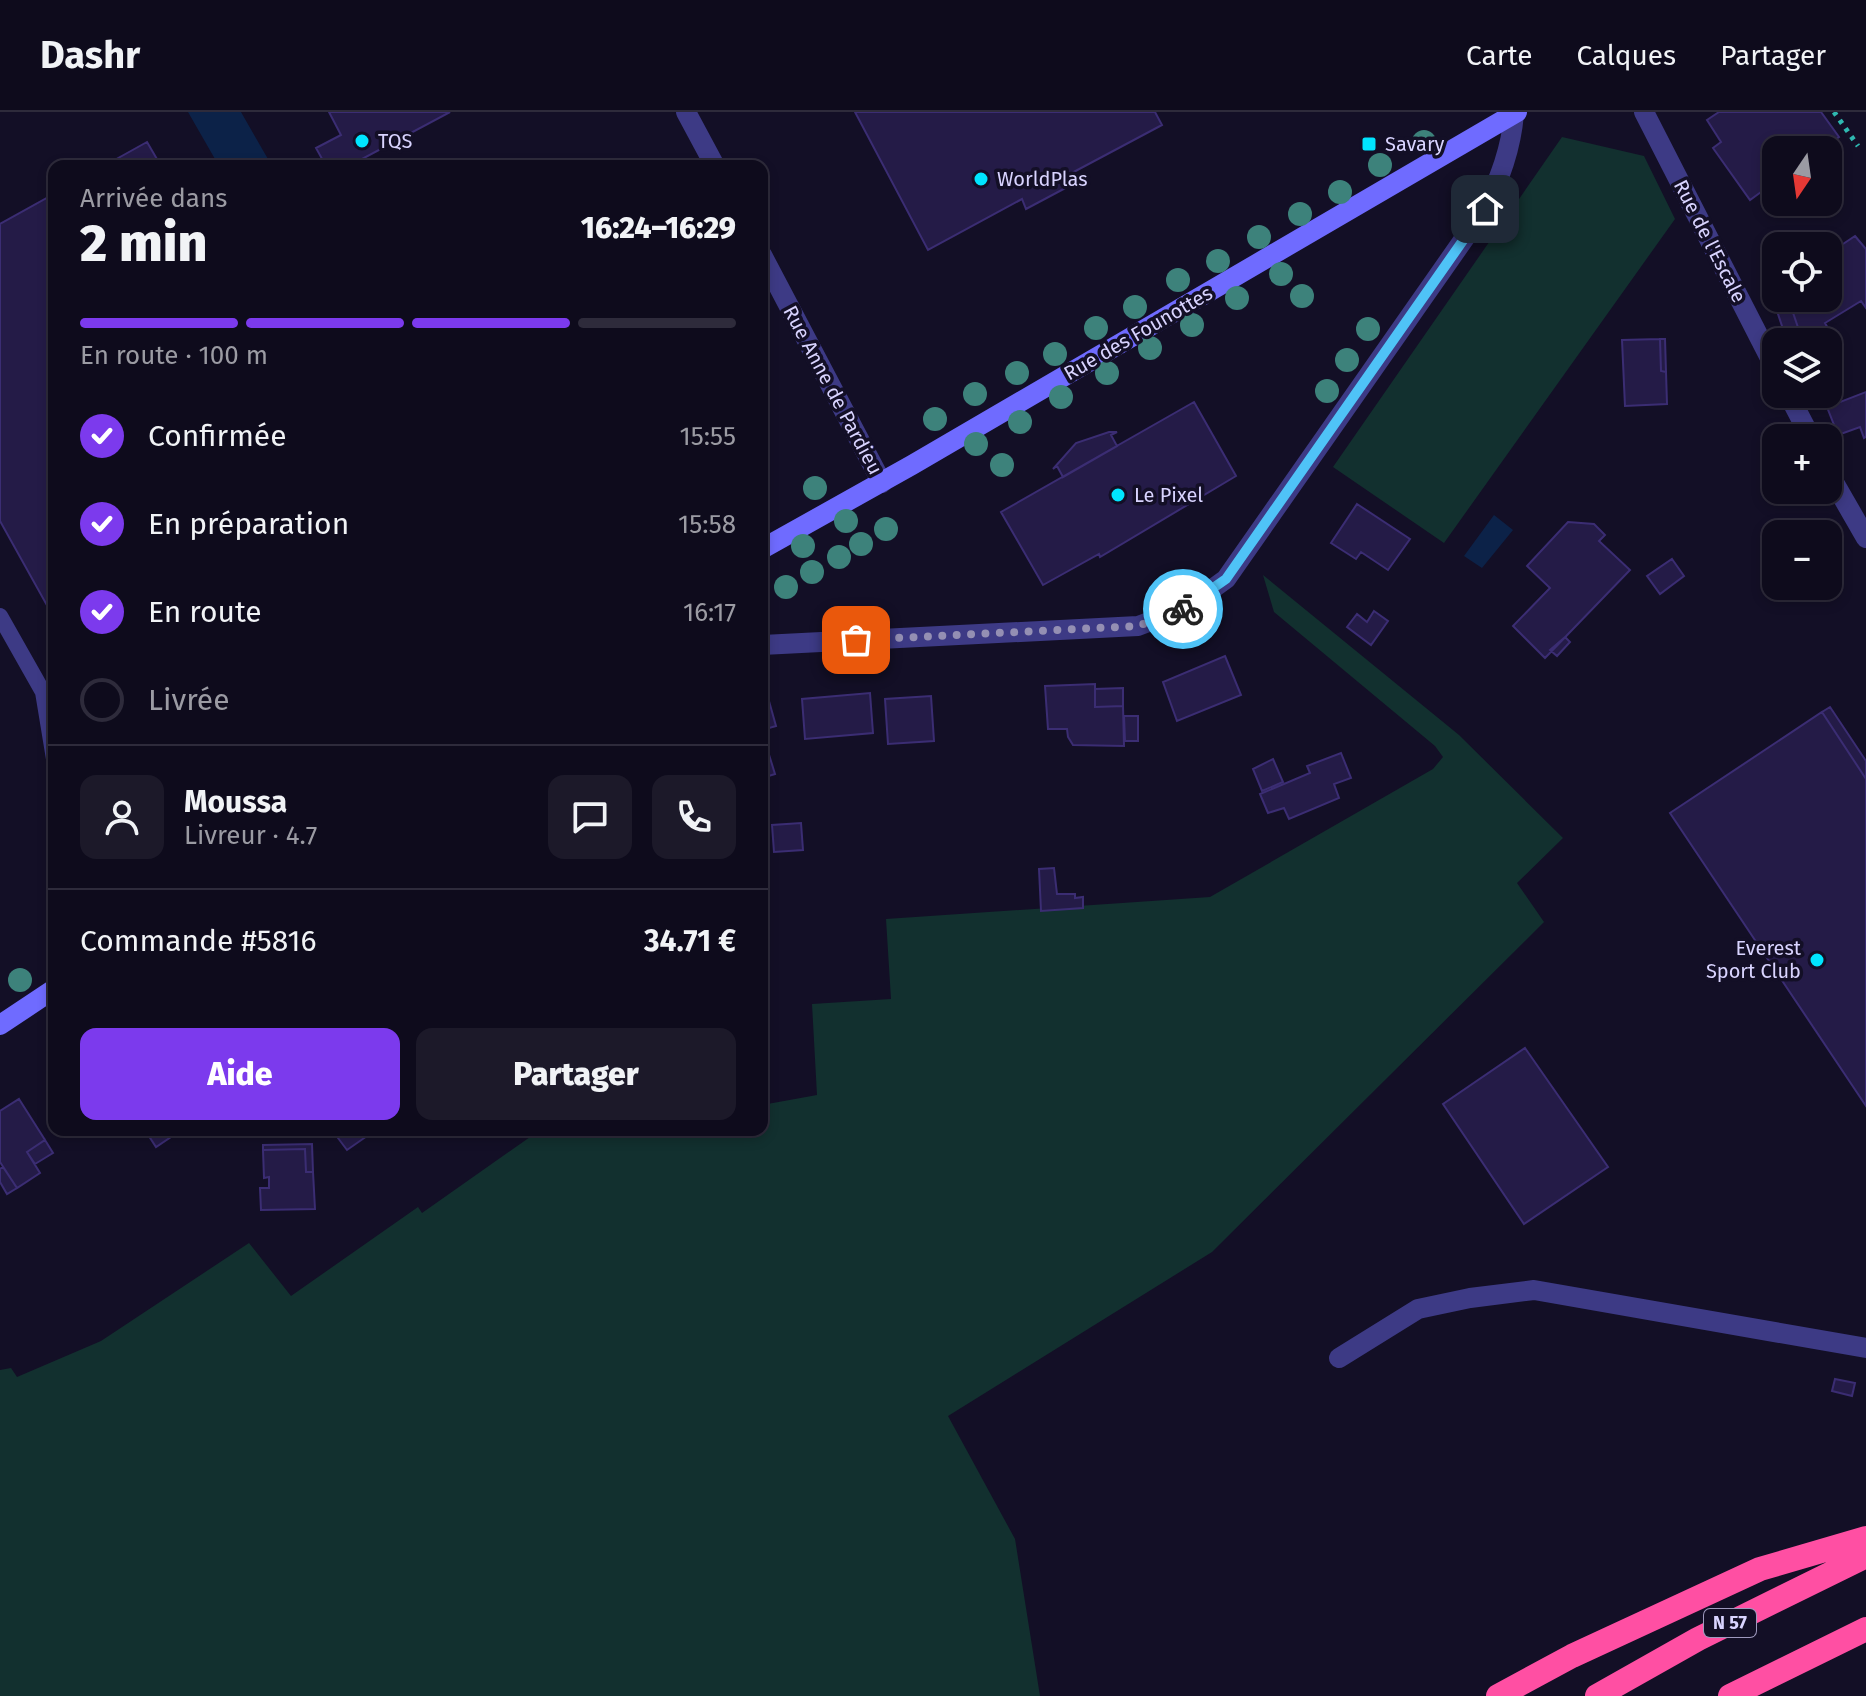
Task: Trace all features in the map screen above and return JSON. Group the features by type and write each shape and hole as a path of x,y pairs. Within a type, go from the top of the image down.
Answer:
{"highway":[{"path":"1498,1696 1572,1656 1760,1569 1866,1538"},
{"name":"N 57","path":"1597,1696 1698,1639 1866,1556"},
{"path":"1730,1696 1866,1629"}],"street":[{"path":"686,112 712,160"},
{"name":"Rue de l'Escale","path":"1644,112 1762,343"},
{"name":"Rue des Founottes","path":"768,645 1138,626 1186,608 1226,579 1485,209 1506,160 1515,113"},
{"name":"Rue des Founottes","path":"768,546 882,483 1515,113"},
{"name":"Rue Anne de Pardieu","path":"768,266 882,483"},
{"path":"1842,496 1866,538"},
{"path":"0,1025 48,993"},
{"path":"1339,1358 1418,1309 1470,1298 1534,1290 1866,1348"}],"lane":[{"path":"0,616 43,692 48,722"}],"path":[{"path":"1834,112 1858,146"}],"green space":[{"path":"1562,137 1644,156 1675,219 1444,543 1333,467"},
{"path":"1263,575 1459,735 1563,838 1517,883 1544,922 1212,1252 948,1416 1015,1539 1040,1696 0,1696 0,1370 11,1368 17,1377 101,1341 249,1243 291,1296 418,1207 422,1213 531,1136 768,1136 768,1104 817,1095 812,1004 891,999 886,919 1210,897 1433,769 1443,757 1435,746 1274,612"}],"water":[{"path":"188,112 241,112 269,160 216,160"},
{"path":"1494,515 1513,530 1482,568 1464,556"}],"building":[{"name":"TQS","path":"329,112 450,112 360,160 323,160 316,148 341,135"},
{"name":"WorldPlas","path":"855,112 1155,112 1162,125 1068,175 1073,184 1026,209 1022,199 928,250"},
{"path":"1719,112 1821,112 1838,136 1762,136 1762,191 1750,200 1713,148 1721,142 1707,120"},
{"path":"147,142 158,160 115,160"},
{"path":"48,197 48,607 0,521 0,224"},
{"path":"1855,236 1866,249 1866,308 1861,301 1825,323 1828,328 1798,328 1793,312 1842,312 1842,245"},
{"path":"1777,312 1793,312 1798,328 1783,328"},
{"path":"1660,339 1665,339 1666,372 1661,371"},
{"path":"1660,339 1661,371 1666,372 1667,404 1625,406 1622,340"},
{"path":"1866,392 1866,437 1860,427 1842,434 1842,424 1834,424 1827,408 1842,408 1842,401"},
{"name":"Le Pixel","path":"1194,402 1236,476 1100,557 1099,554 1043,585 1001,512"},
{"path":"1117,432 1111,435 1117,446 1063,477 1057,466 1053,469 1076,443"},
{"path":"1357,504 1410,539 1388,570 1361,552 1356,559 1331,543"},
{"path":"1568,522 1594,524 1605,535 1599,541 1630,570 1545,658 1513,626 1550,588 1527,566"},
{"path":"1672,559 1684,576 1660,594 1647,576"},
{"path":"1374,611 1388,621 1371,645 1347,627 1357,614 1367,622"},
{"path":"1565,637 1570,642 1557,656 1550,650"},
{"path":"1225,656 1241,695 1177,721 1163,682"},
{"path":"1095,684 1095,707 1123,706 1124,746 1073,745 1067,729 1048,729 1045,686"},
{"path":"1123,688 1123,706 1095,707 1095,689"},
{"path":"870,693 873,733 805,739 802,699"},
{"path":"931,696 934,741 888,744 885,699"},
{"path":"768,701 776,726 768,728"},
{"path":"1830,707 1866,761 1866,779 1822,712"},
{"name":"Everest Sport Club","path":"1822,712 1866,779 1866,1106 1670,813"},
{"path":"1124,716 1138,716 1138,741 1125,741"},
{"path":"768,751 775,774 768,776"},
{"path":"1341,753 1351,778 1334,784 1339,798 1289,819 1284,808 1268,813 1260,794 1310,773 1307,766"},
{"path":"1273,759 1283,782 1262,791 1253,769"},
{"path":"801,823 803,850 774,852 772,825"},
{"path":"1054,868 1057,894 1083,897 1083,908 1041,911 1039,869"},
{"path":"1525,1048 1608,1167 1524,1224 1443,1104"},
{"path":"19,1099 45,1140 27,1152 40,1173 17,1188 0,1162 0,1111"},
{"path":"149,1136 170,1136 171,1137 156,1147"},
{"path":"336,1136 367,1136 347,1150"},
{"path":"45,1140 53,1153 35,1164 27,1152"},
{"path":"312,1144 313,1172 306,1172 305,1149 263,1150 263,1145"},
{"path":"305,1149 306,1172 313,1172 315,1209 261,1210 260,1188 269,1188 269,1177 264,1178 263,1150"},
{"path":"3,1167 17,1188 7,1194 0,1182 0,1169"},
{"path":"1835,1379 1855,1383 1852,1396 1832,1391"}],"way so far":[{"path":"856,640 1138,626 1183,609"}],"place":[{"name":"TQS","path":"362,141"},
{"name":"Savary","path":"1369,144"},
{"name":"WorldPlas","path":"981,179"},
{"name":"Le Pixel","path":"1118,495"},
{"name":"Everest Sport Club","path":"1817,960"}],"route":[{"path":"1183,609 1226,579 1485,209"}]}
